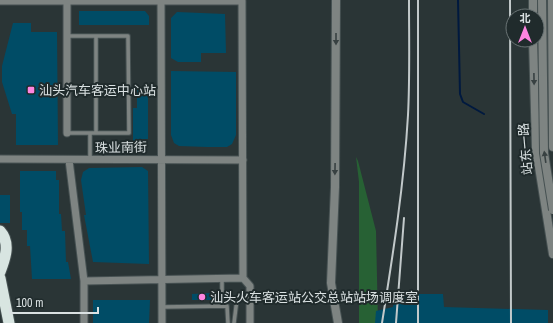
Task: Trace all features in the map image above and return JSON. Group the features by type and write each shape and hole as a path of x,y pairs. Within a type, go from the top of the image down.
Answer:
{"highway":[{"path":"0,232 3,235 7,247 6,259 0,272"},
{"path":"0,278 9,323"},
{"path":"0,306 4,323"}],"street":[{"path":"67,0 67,133"},
{"path":"1,2 67,0 242,1 243,278 250,286 250,323"},
{"path":"336,0 335,187 331,283 338,323"},
{"path":"542,0 542,118 544,152 553,210"},
{"path":"552,0 553,146"},
{"path":"161,1 162,323"},
{"name":"站东一路","path":"534,48 534,112 536,148 553,254"},
{"path":"534,112 553,112"},
{"name":"珠业南街","path":"0,158 69,160 161,158 243,160"},
{"path":"69,160 84,281 84,323"},
{"path":"84,281 243,278"}],"lane":[{"path":"67,36 128,36 129,133 67,133"},
{"path":"96,36 96,133"},
{"path":"90,133 90,160"},
{"path":"222,279 222,306"},
{"path":"234,323 237,299 250,296"},
{"path":"162,307 227,306 228,323"}],"green space":[{"path":"356,157 376,231 378,323 359,323 359,182"}],"building":[{"path":"79,11 145,11 149,16 149,25 79,25"},
{"path":"177,12 225,14 226,53 201,53 201,62 178,62 171,58 171,18"},
{"name":"汕头汽车客运中心站","path":"13,23 31,23 31,32 57,32 58,145 16,145 16,114 12,114 2,82 2,66"},
{"path":"171,71 236,72 236,135 232,144 227,147 207,147 179,146 174,143 171,135"},
{"path":"137,90 148,90 148,139 139,139 139,148 99,148 99,143 133,143 133,108 137,108"},
{"path":"142,167 148,171 149,264 93,262 84,215 86,215 81,180 83,172 89,168"},
{"path":"20,171 56,171 56,180 59,180 59,214 61,214 62,231 65,231 66,262 68,262 71,279 32,279 30,246 27,246 27,230 22,230 22,212 20,212"},
{"path":"0,195 10,195 10,223 0,223"},
{"name":"汕头火车客运站公交总站站场调度室","path":"212,293 212,300 192,300 192,294"},
{"path":"395,294 443,294 444,307 548,310 548,323 375,323 376,311 393,307"},
{"path":"93,300 150,300 149,323 93,323"}],"waterway":[{"path":"458,0 460,94 463,102 484,114"}],"railway":[{"path":"382,323 398,219 404,167 409,86 409,0"},
{"path":"418,0 418,323"},
{"path":"510,0 511,323"},
{"path":"396,323 404,218"}],"place":[{"name":"汕头汽车客运中心站","path":"31,90"},
{"name":"汕头火车客运站公交总站站场调度室","path":"202,297"}]}
